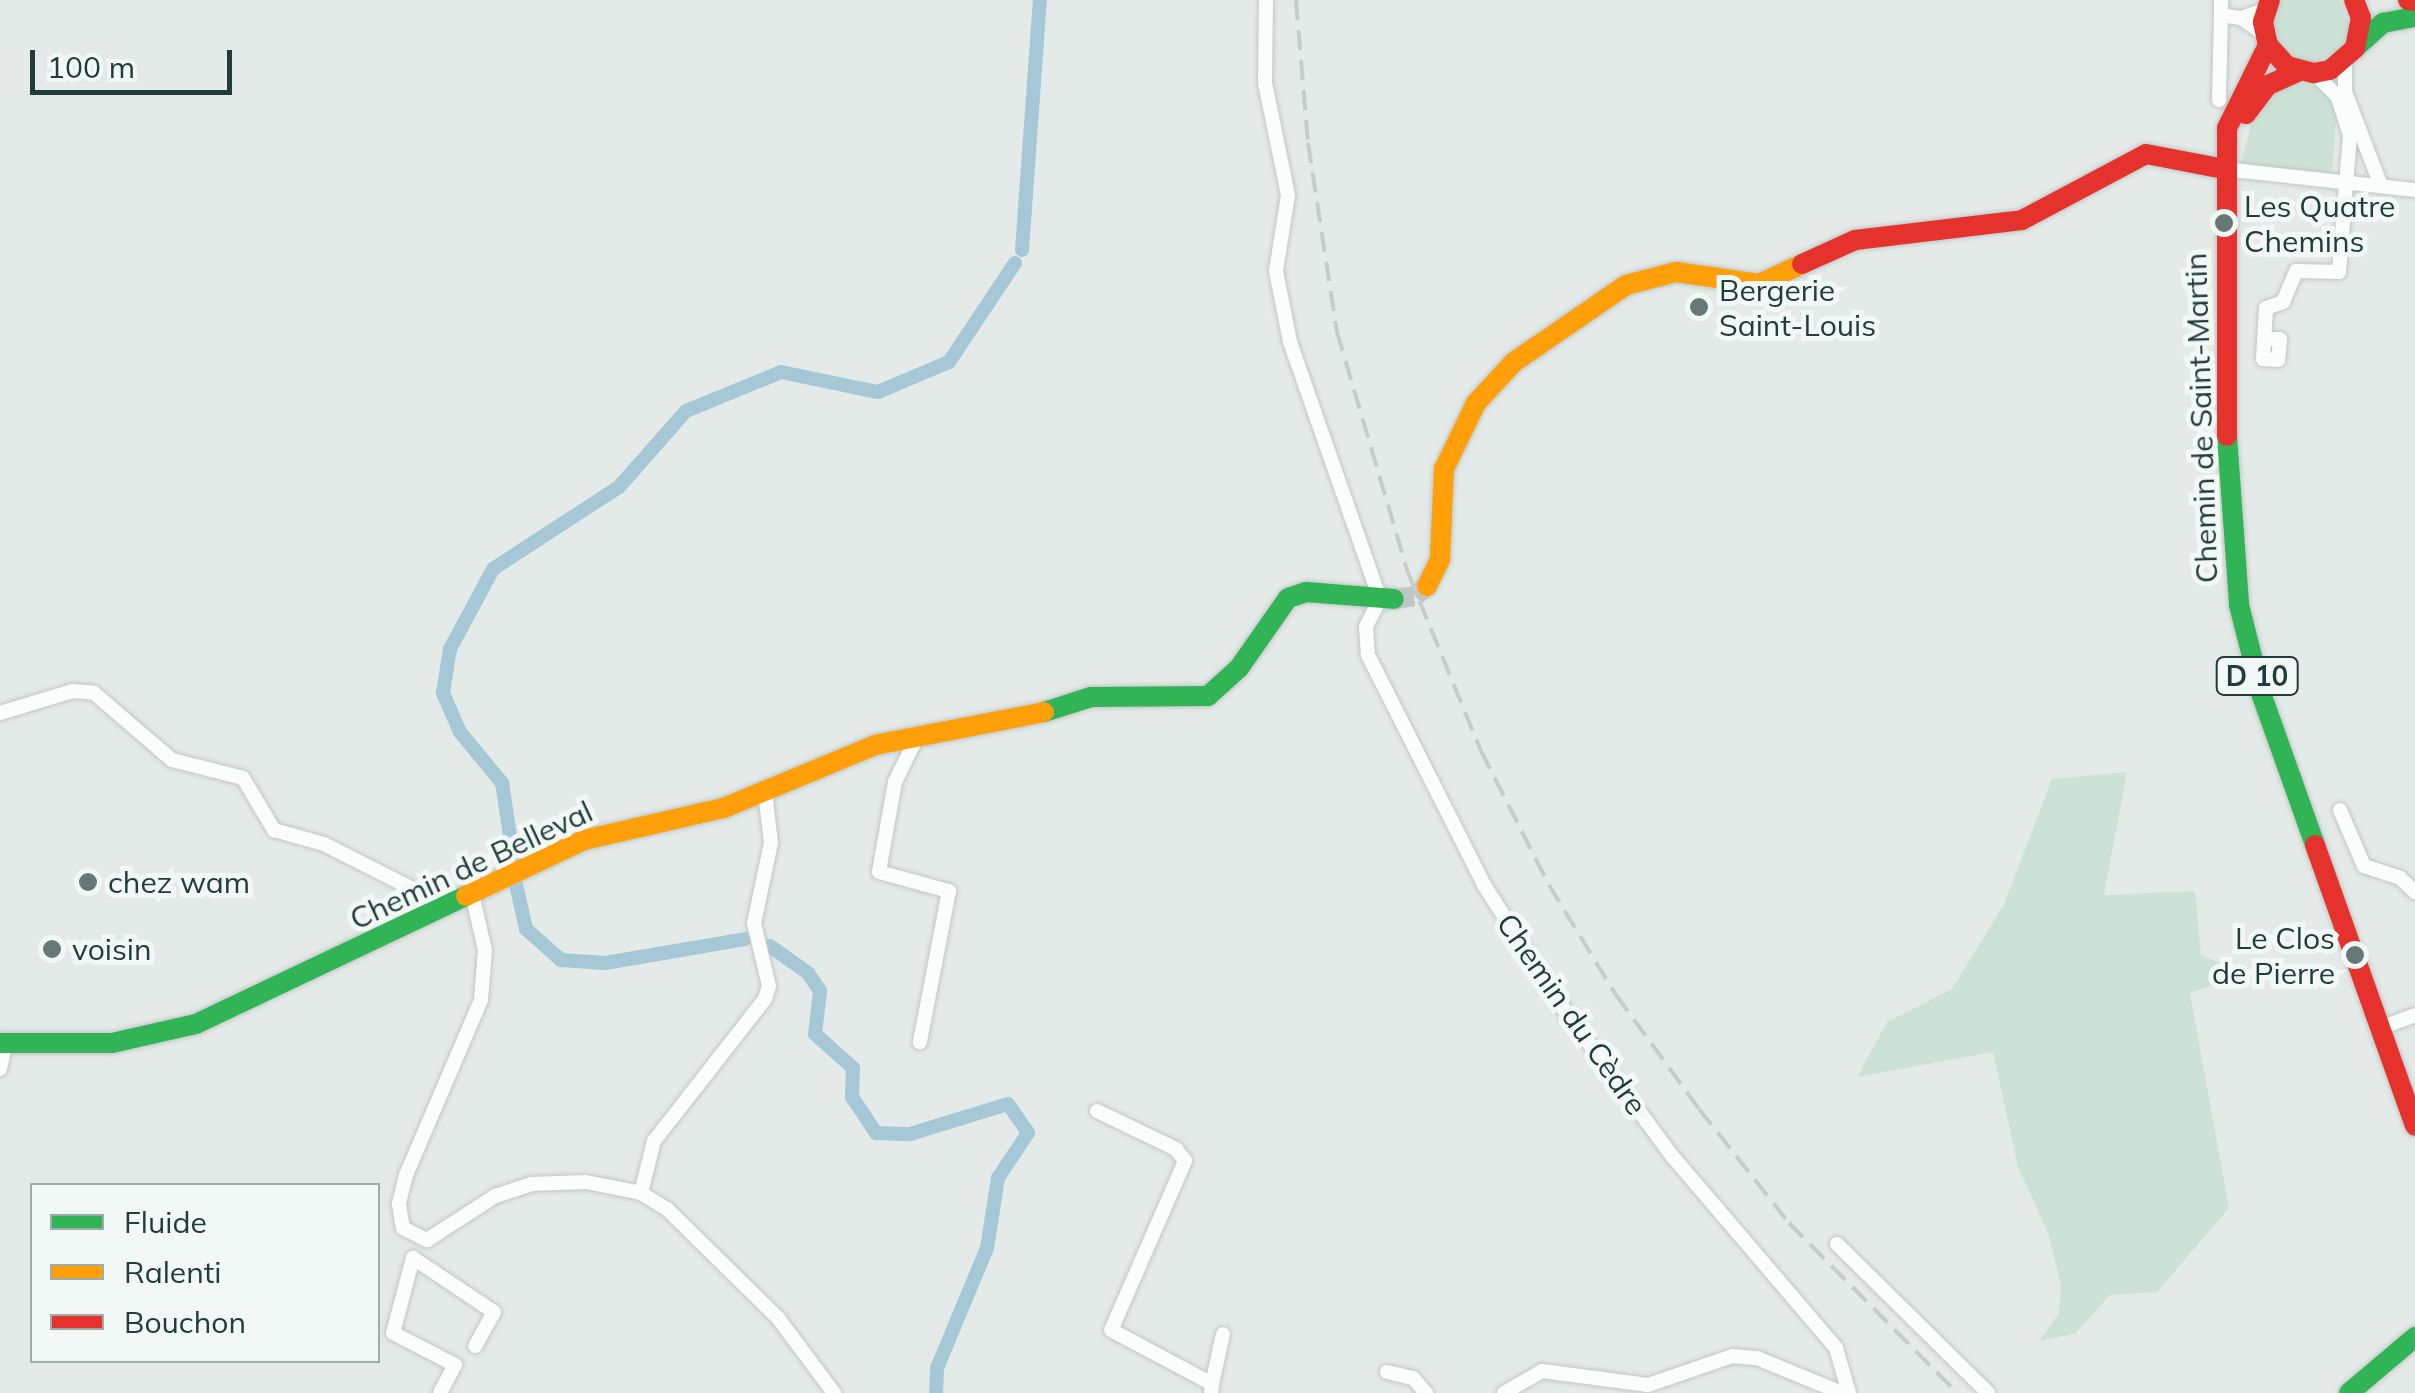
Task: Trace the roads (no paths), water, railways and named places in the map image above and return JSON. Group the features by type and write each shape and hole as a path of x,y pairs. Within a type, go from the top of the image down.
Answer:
{"street":[{"path":"1266,0 1266,83 1288,195 1276,270 1286,324 1387,599"},
{"path":"2354,0 2361,18 2350,54 2345,92 2381,186"},
{"path":"2241,18 2268,3"},
{"path":"2266,40 2268,3"},
{"path":"2218,100 2221,8 2241,18 2338,97 2350,135 2339,272 2296,271 2283,302 2266,308 2264,339"},
{"path":"2307,72 2350,54 2383,23 2415,18"},
{"name":"D 10","path":"2225,164 2228,128 2266,40"},
{"name":"D 10","path":"2225,164 2257,96 2307,72"},
{"path":"1427,586 1440,560 1444,470 1476,403 1514,362 1626,285 1676,272 1759,284 1855,240 2022,220 2072,200 2146,154 2415,190"},
{"name":"Chemin de Saint-Martin","path":"2225,164 2227,458 2239,605 2262,696 2415,1126"},
{"name":"Chemin de Belleval","path":"2,1043 112,1043 196,1024 584,840 699,815 765,792 849,753 1014,721 1091,697 1208,696 1239,668 1288,598 1306,592 1387,599"},
{"name":"Chemin du Cèdre","path":"1387,599 1366,627 1368,655 1484,885 1563,1008 1673,1158 1836,1348 1846,1393"},
{"path":"0,713 74,691 94,694 172,760 242,778 274,830 324,844 446,906"},
{"path":"918,737 895,782 879,872 949,891 920,1042"},
{"path":"641,1193 654,1141 765,1000 769,986 754,923 771,843 765,792"},
{"path":"2340,810 2364,866 2400,878 2415,892"},
{"path":"472,894 485,950 481,1000 406,1174 399,1204 403,1228 427,1240 495,1196 530,1184 586,1182 641,1193 667,1209 767,1307 834,1393"},
{"path":"2380,1028 2415,1015"},
{"path":"0,1069 2,1043"},
{"path":"1097,1111 1176,1149 1185,1160 1111,1330 1211,1389 1224,1334"},
{"path":"1837,1244 1988,1393"},
{"path":"440,1393 455,1366 393,1332 413,1258 494,1312 475,1346"},
{"path":"2349,1393 2415,1338"},
{"path":"1504,1393 1542,1371 1564,1370 1610,1389 1648,1385 1732,1356 1757,1358 1846,1393"},
{"path":"1387,1372 1413,1378 1426,1393"}],"waterway":[{"path":"1022,250 1040,0"},
{"path":"514,862 502,783 460,732 443,693 450,649 493,569 619,487 686,411 781,372 878,392 949,362 1015,263"},
{"path":"515,880 526,929 561,960 605,963 745,939"},
{"path":"770,946 808,973 820,991 815,1034 853,1068 852,1097 876,1133 910,1134 1008,1104 1028,1133 998,1178 987,1248 937,1368 936,1393"}],"tunnel":[{"path":"1394,599 1415,596 1427,586"}],"railway":[{"path":"1296,0 1308,143 1337,332 1408,573 1481,751 1549,885 1616,995 1699,1109 1789,1223 1957,1393"}],"place":[{"name":"Les Quatre Chemins","path":"2224,223"},
{"name":"Bergerie Saint-Louis","path":"1699,307"},
{"name":"chez wam","path":"88,882"},
{"name":"voisin","path":"52,949"},
{"name":"Le Clos de Pierre","path":"2355,955"}]}
